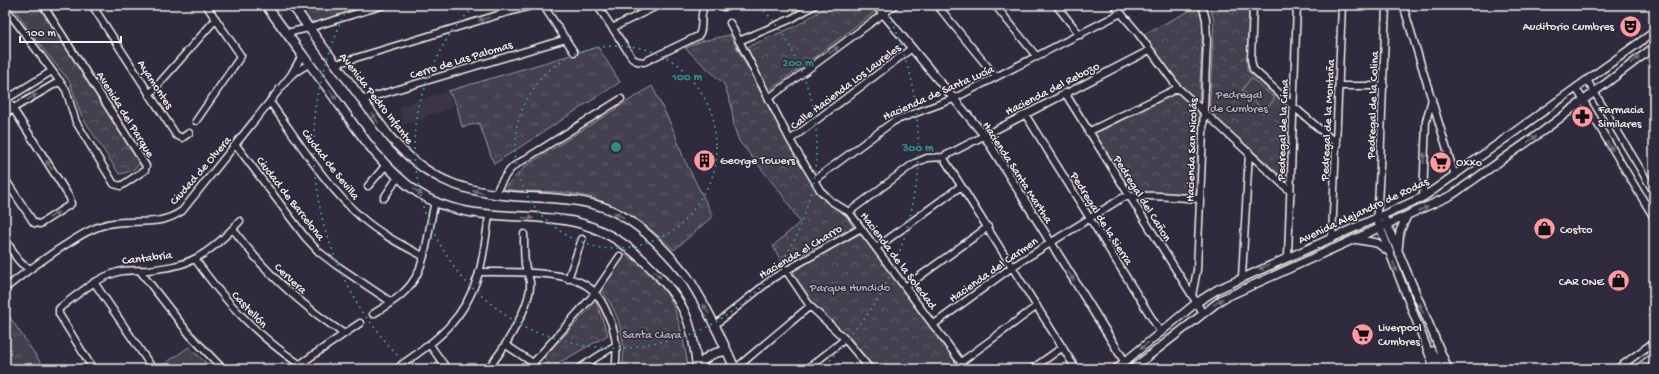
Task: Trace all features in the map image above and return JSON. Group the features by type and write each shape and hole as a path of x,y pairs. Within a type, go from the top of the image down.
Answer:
{"main road":[{"path":"266,5 310,63 373,151 398,177 418,192 435,202 468,212 490,216 576,222 610,235 645,261 670,287 681,304 692,333 697,369"},
{"name":"Avenida Pedro Infante","path":"292,5 389,136 418,166 435,176 460,187 478,192 495,195 570,200 604,208 621,216 638,227 656,242 686,276 715,325 735,369"},
{"path":"697,369 704,359 710,354 727,350"}],"street":[{"name":"Avenida del Parque","path":"5,7 66,90 76,122 114,184 121,186 146,169 145,163 43,5"},
{"name":"Ayamontes","path":"92,5 149,96 176,135 182,138 189,133"},
{"path":"196,120 241,58 240,54 206,5"},
{"path":"286,33 309,28 384,5"},
{"path":"336,64 535,5"},
{"path":"543,5 574,52"},
{"path":"597,5 633,58 637,61 644,62 698,36 701,32 701,13 705,5"},
{"path":"612,28 659,5"},
{"path":"739,40 791,19 814,5"},
{"name":"Hacienda Santa Martha","path":"876,5 984,135 1125,362"},
{"path":"769,98 895,5"},
{"path":"937,5 996,77"},
{"path":"995,5 1037,57"},
{"path":"1056,5 1080,35"},
{"path":"1114,5 1178,88 1291,192"},
{"name":"Hacienda San Nicolás","path":"1192,296 1197,270 1207,28 1202,5"},
{"path":"1253,5 1252,69 1337,144"},
{"name":"Pedregal de la Cima","path":"1288,256 1297,5"},
{"name":"Pedregal de la Montaña","path":"1332,237 1340,86 1342,5"},
{"name":"Pedregal de la Colina","path":"1379,216 1378,206 1384,86 1386,5"},
{"path":"1403,5 1455,176"},
{"name":"Hacienda de Santa Lucía","path":"814,180 887,125 903,117 953,99 1121,13"},
{"path":"149,96 216,19"},
{"name":"Hacienda de la Soledad","path":"730,23 790,140 814,180 827,198 848,212 861,228 966,369"},
{"name":"Avenida Alejandro de Rodas","path":"1116,369 1196,303 1218,289 1423,196 1455,176 1654,32"},
{"name":"Cerro de Las Palomas","path":"362,100 566,39"},
{"name":"Avenida Alejandro de Rodas","path":"1132,369 1222,299 1353,238 1432,205 1462,188 1654,47"},
{"name":"Calle Hacienda Los Laureles","path":"790,140 912,48"},
{"name":"Hacienda del Rebozo","path":"943,157 1150,50"},
{"name":"Ciudad de Olvera","path":"5,289 30,268 88,231 118,222 153,222 174,216 187,206 291,75 300,59 301,53"},
{"name":"Ciudad de Olvera","path":"291,75 310,63"},
{"path":"5,179 34,223 40,224 72,202 6,98 52,71"},
{"path":"1587,80 1654,192"},
{"path":"5,113 60,81"},
{"path":"1340,86 1384,86"},
{"path":"1088,132 1178,88"},
{"path":"1576,88 1654,218"},
{"name":"Pedregal del Cañon","path":"1064,94 1203,314"},
{"path":"495,195 507,172 514,166 621,99"},
{"path":"1423,196 1426,121 1432,99"},
{"name":"Ciudad de Sevilla","path":"270,102 329,183 348,205 376,229 423,256"},
{"name":"Pedregal de la Sierra","path":"1025,114 1161,333"},
{"name":"Ciudad de Barcelona","path":"236,145 305,237 319,252 391,302"},
{"path":"1242,277 1249,152"},
{"path":"848,212 913,164 927,158 943,157 1076,369"},
{"path":"368,186 386,165"},
{"path":"384,198 398,177"},
{"path":"876,248 961,186"},
{"name":"Hacienda del Carmen","path":"933,325 1012,267 1118,201 1129,196 1200,199"},
{"path":"373,314 406,290 413,282 423,256 435,202"},
{"path":"401,365 430,345 443,333 465,305 479,272 490,216"},
{"path":"1379,216 1387,224 1448,369"},
{"path":"1379,216 1379,227 1435,369"},
{"path":"1398,252 1400,231 1407,216"},
{"name":"Cantabria","path":"93,369 60,314 60,307 94,282 120,271 140,271 167,267 195,259 233,229 240,221"},
{"path":"905,287 988,227"},
{"name":"Hacienda el Charro","path":"715,325 752,293 785,270 861,228"},
{"name":"Cervera","path":"233,229 263,268 293,296 319,317 343,333"},
{"path":"487,369 506,345 513,333 529,293 530,282 525,259 524,234"},
{"path":"5,238 18,261 24,266 30,268"},
{"path":"1353,238 1377,243 1389,251"},
{"path":"568,279 582,239"},
{"path":"533,363 594,293 620,256"},
{"name":"Castellón","path":"195,259 220,294 251,327 277,349 299,364"},
{"path":"785,270 810,306 845,339 870,369"},
{"path":"140,271 190,335 223,369"},
{"path":"479,272 544,274 568,279 588,286 604,305 615,332 615,369"},
{"path":"94,282 153,369"},
{"path":"735,369 810,306"},
{"path":"961,362 1037,306"},
{"path":"1416,320 1423,323 1430,340 1439,350"},
{"path":"293,369 343,333 360,323"},
{"path":"807,369 845,339"},
{"path":"1618,369 1654,342"},
{"path":"430,345 447,369"},
{"path":"506,345 533,363 538,369"},
{"path":"578,369 616,345"},
{"path":"1032,369 1062,347"},
{"path":"1427,348 1434,353 1443,369"},
{"path":"1637,369 1654,356"}],"shaded area":[{"path":"448,91 452,108 425,116 424,119 403,125 399,106"}],"green space":[{"path":"12,5 38,5 141,161 135,168 129,172 119,174 81,115 70,82 32,35"},
{"path":"299,5 372,5 316,22 310,21"},
{"path":"829,5 872,5 876,11 769,91 747,47 796,26"},
{"name":"Pedregal de Cumbres","path":"1209,5 1249,5 1247,70 1290,109 1287,181 1209,112 1214,20"},
{"name":"Pedregal de Cumbres","path":"1199,6 1203,22 1199,101 1177,82 1144,34"},
{"path":"730,35 782,132 818,193 847,217 853,227 783,265 773,246 800,222 780,192 739,141 734,127 731,104 724,84 685,48 702,41"},
{"path":"598,47 620,82 494,164 479,123 462,127 457,106 448,91"},
{"path":"1251,78 1275,98 1265,111 1242,90"},
{"path":"652,86 674,131 684,159 713,216 674,250 649,228 622,210 607,203 576,194 503,189 527,165"},
{"name":"Pedregal de Cumbres","path":"1177,93 1199,112 1197,194 1130,193 1094,134"},
{"name":"Parque Hundido","path":"857,235 862,236 961,369 875,369 851,339 818,311 794,275 794,270"},
{"name":"Santa Clara","path":"624,253 652,274 669,298 678,321 689,369 622,369 623,348 620,327 613,308 601,290"},
{"path":"596,302 608,335 550,368 544,357"},
{"path":"5,310 45,369 5,369"},
{"path":"189,347 213,369 157,369"}],"place":[{"name":"Auditorio Cumbres","path":"1630,26"},
{"name":"Farmacia Similares","path":"1582,116"},
{"name":"George Towers","path":"705,160"},
{"name":"Oxxo","path":"1441,162"},
{"name":"Costco","path":"1544,229"},
{"name":"CAR ONE","path":"1619,281"},
{"name":"Liverpool Cumbres","path":"1362,334"}]}
